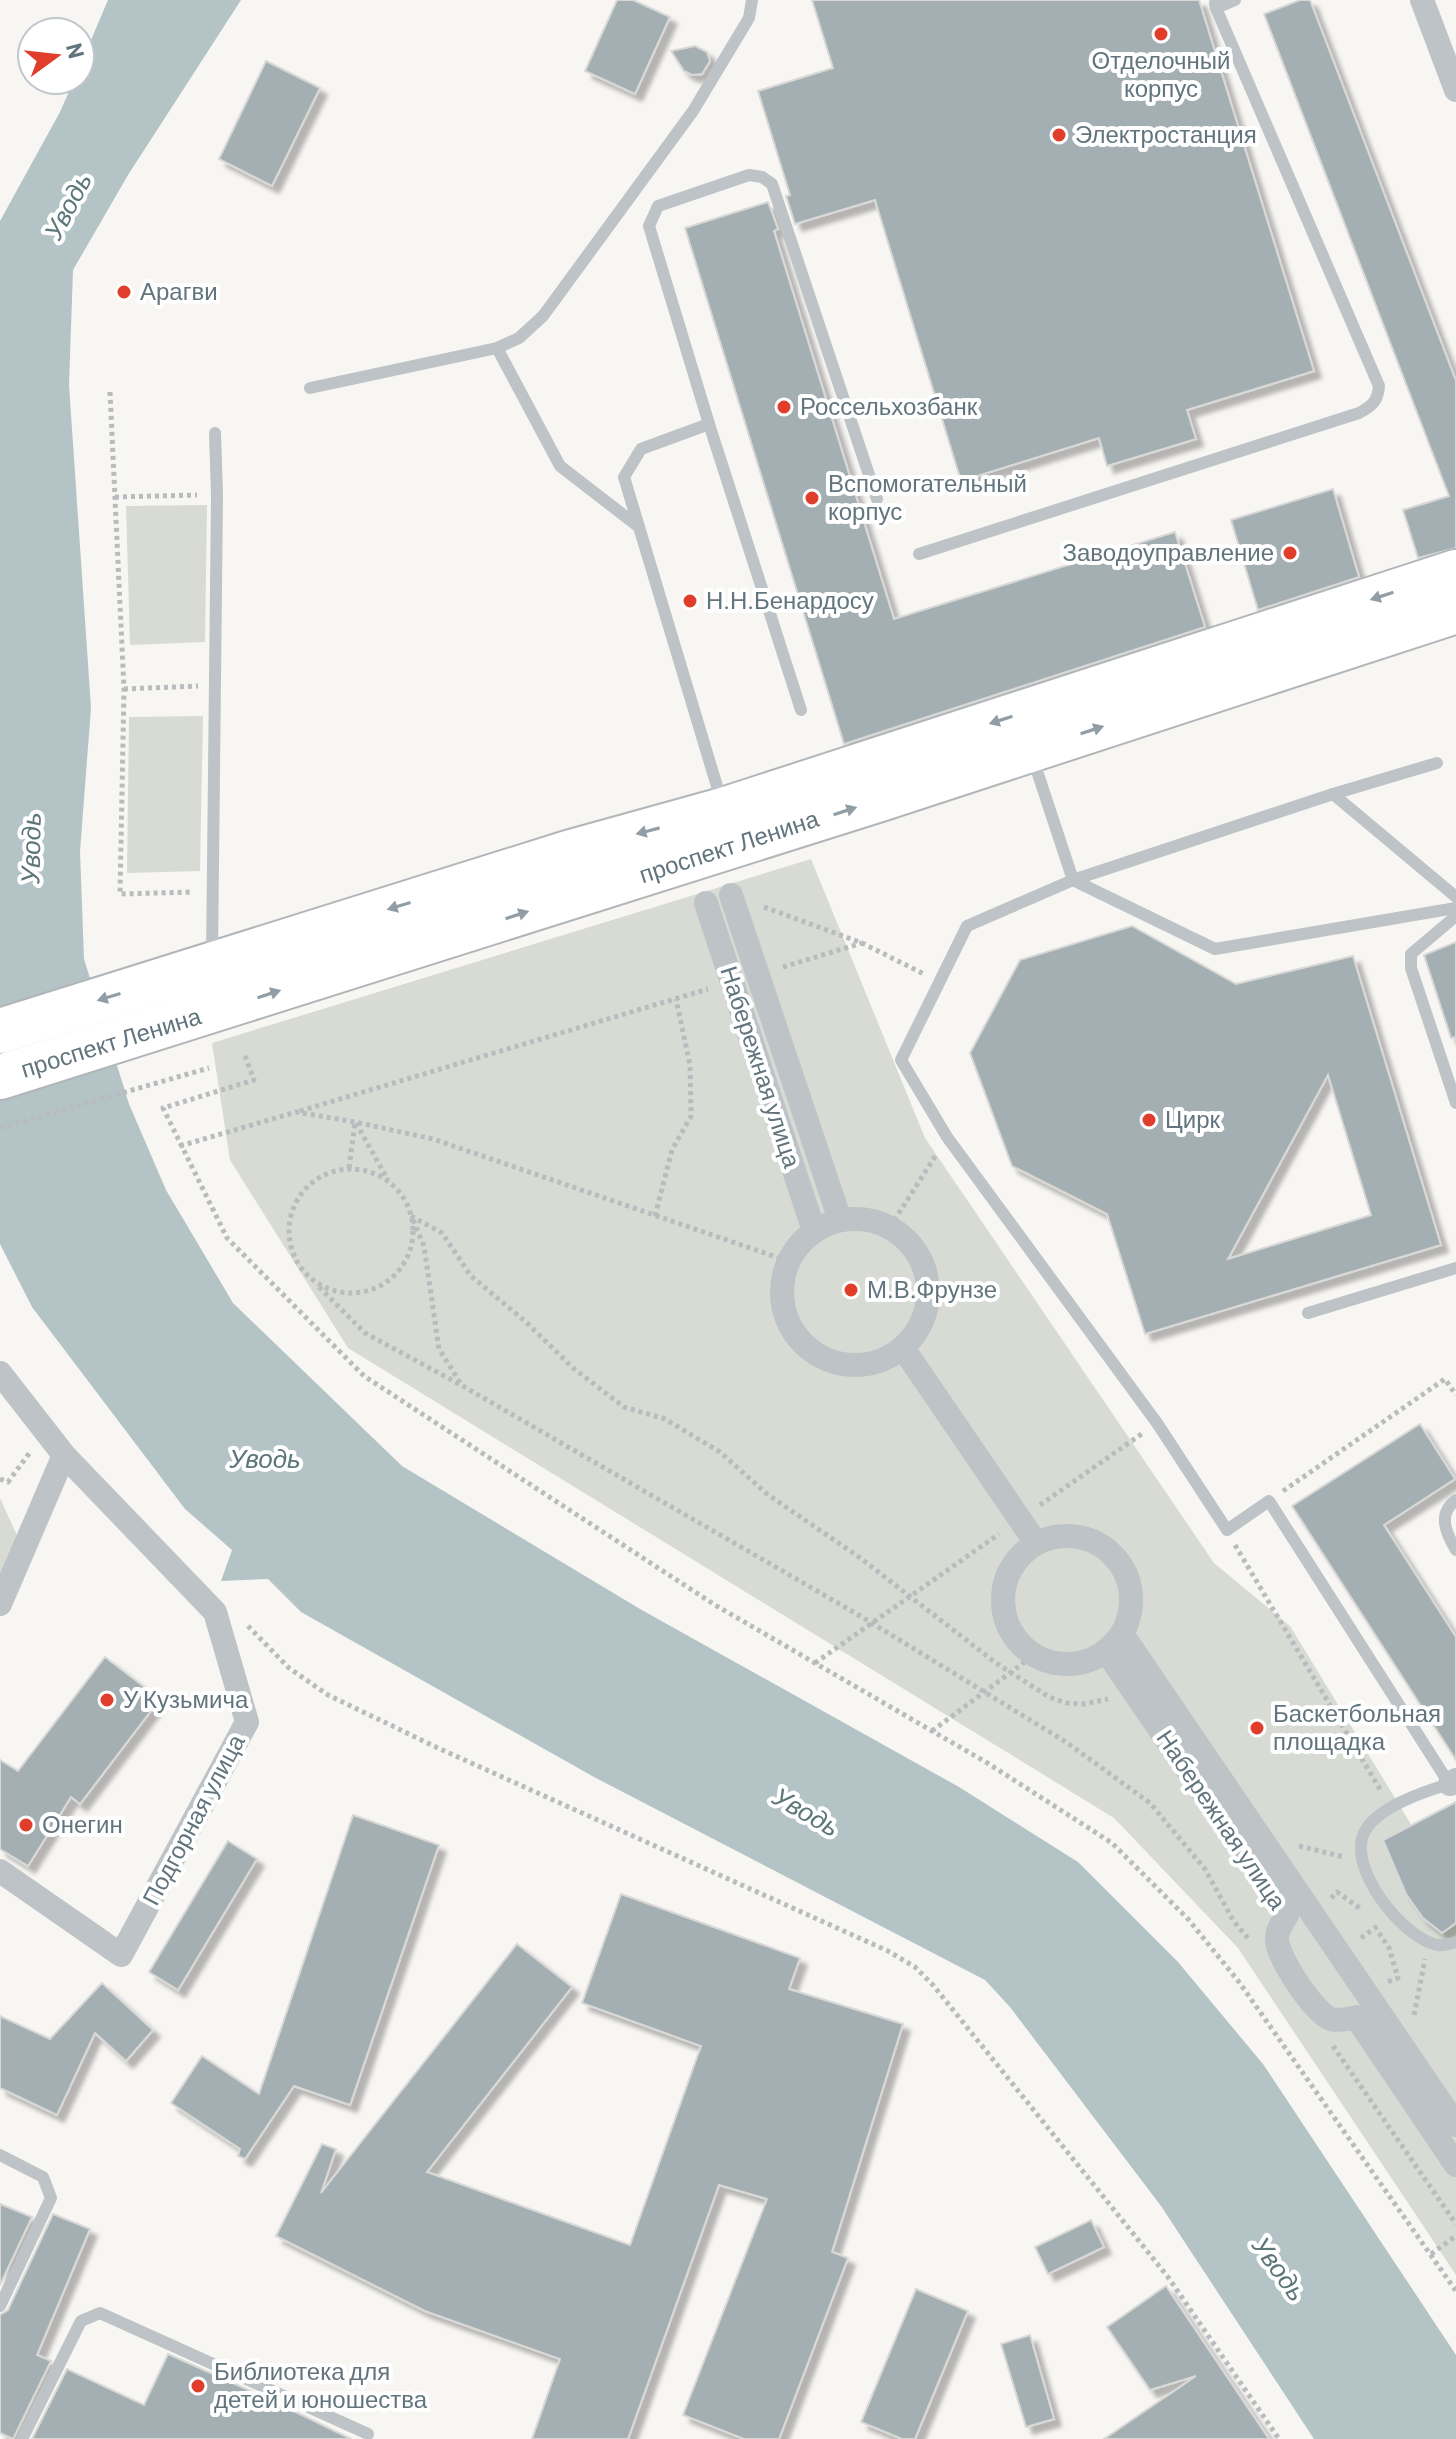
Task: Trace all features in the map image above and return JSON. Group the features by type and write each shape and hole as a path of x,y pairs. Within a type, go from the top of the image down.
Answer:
{"highway":[{"name":"проспект Ленина","path":"0,1031 568,853 723,810 1456,572"},
{"name":"проспект Ленина","path":"0,1077 1030,750 1456,611"}],"street":[{"path":"1422,0 1456,90"},
{"name":"Набережная улица","path":"731,895 840,1220"},
{"name":"Набережная улица","path":"706,903 814,1231"},
{"path":"866,1219 890,1227 916,1251 928,1284 924,1319 915,1335 889,1357 857,1366 825,1360 811,1351 789,1326 781,1293 788,1261 799,1244 814,1231 840,1220 866,1219"},
{"path":"903,1348 1036,1543"},
{"name":"Подгорная улица","path":"0,1373 64,1455 215,1612 247,1722 121,1955 0,1871"},
{"path":"0,1604 64,1455"},
{"path":"1078,1536 1104,1547 1114,1556 1123,1568 1131,1595 1130,1609 1114,1642 1095,1658 1071,1664 1058,1664 1034,1655 1019,1643 1008,1627 1003,1608 1009,1570 1021,1555 1036,1543 1050,1538 1078,1536"},
{"name":"Набережная улица","path":"1114,1642 1133,1690 1296,1908"},
{"name":"Набережная улица","path":"1114,1642 1366,2011 1456,2165"},
{"name":"Набережная улица","path":"1296,1908 1277,1936 1279,1953 1317,2011 1332,2019 1366,2011"},
{"name":"Набережная улица","path":"1366,2011 1456,2125"}],"lane":[{"path":"310,388 497,348 519,338 543,316 693,111 749,18 752,0"},
{"path":"919,554 1359,413 1371,407 1378,397 1379,386 1215,4 1235,0"},
{"path":"801,710 649,226 658,206 749,175 762,177 772,184 877,499"},
{"path":"497,348 560,466 639,527"},
{"path":"709,424 641,449 624,477 723,810"},
{"path":"198,970 211,951 217,495 215,433"},
{"path":"1030,750 1073,880 1215,949 1456,908"},
{"path":"1437,763 1073,880 967,926 901,1060 947,1137 1157,1423 1227,1530 1269,1501 1454,1786 1421,1792 1391,1809 1365,1830 1360,1843 1361,1861 1393,1915 1418,1938 1440,1946 1456,1942"},
{"path":"1333,794 1456,897"},
{"path":"1456,916 1411,954 1411,968 1456,1103"},
{"path":"1308,1313 1456,1268"},
{"path":"1456,1500 1444,1516 1444,1528 1456,1550"},
{"path":"0,2155 43,2177 51,2198 0,2306"},
{"path":"22,2439 81,2321 100,2313 368,2434"}],"path":[{"path":"110,392 124,689 120,894 202,892"},
{"path":"115,497 210,495"},
{"path":"124,689 207,686"},
{"path":"731,895 862,943 939,982"},
{"path":"758,974 862,943"},
{"path":"180,1146 732,982"},
{"path":"655,1216 672,1150 691,1116 690,1065 676,999"},
{"path":"245,1056 254,1080 163,1108 227,1238 364,1376 715,1605 932,1731 1112,1843 1188,1919 1289,2051 1456,2291"},
{"path":"0,1128 209,1068"},
{"path":"296,1112 433,1139 788,1261"},
{"path":"349,1169 355,1122"},
{"path":"355,1122 389,1181 403,1197 424,1246 439,1349 461,1385"},
{"path":"890,1227 936,1156"},
{"path":"389,1181 370,1172 349,1169 329,1172 312,1182 298,1197 290,1216 289,1236 293,1256 304,1273 365,1333 461,1385 871,1624 1066,1742 1150,1803 1205,1869 1233,1920 1251,1943"},
{"path":"319,1287 339,1293 359,1293 379,1287 396,1275 407,1257 413,1237 411,1216"},
{"path":"411,1216 442,1233 471,1276 526,1322 573,1368 624,1407 665,1419 720,1452 767,1494 859,1557 1010,1672 1049,1697 1066,1703 1098,1701 1133,1690"},
{"path":"1269,1501 1445,1379 1456,1395"},
{"path":"815,1663 1128,1444"},
{"path":"0,1479 8,1482"},
{"path":"1227,1530 1391,1809"},
{"path":"246,1624 289,1668 328,1695 462,1759 888,1951 915,1967 933,1985 1168,2277 1279,2439"},
{"path":"932,1731 1034,1655"},
{"path":"1306,1848 1334,1855"},
{"path":"1337,1892 1363,1910 1376,1927 1389,1948 1398,1978"},
{"path":"1360,1939 1376,1927"},
{"path":"1415,2009 1422,1982"},
{"path":"1327,2040 1456,2224"},
{"path":"1431,2254 1456,2236"}],"shaded area":[{"path":"207,505 205,642 130,645 126,506"},
{"path":"203,716 200,871 127,873 129,717"},
{"path":"811,859 925,1138 1214,1563 1290,1626 1456,1898 1456,2275 1238,1948 1114,1818 348,1348 230,1160 212,1043"},
{"path":"0,1498 19,1540 0,1582"}],"water":[{"name":"Уводь","path":"108,0 241,0 128,175 73,270 69,385 91,708 80,851 84,959 129,1104 166,1190 233,1303 402,1466 640,1609 959,1787 1078,1862 1178,1962 1263,2064 1456,2355 1456,2439 1314,2439 1161,2206 1010,2007 985,1980 594,1777 301,1612 268,1579 221,1581 232,1550 185,1509 32,1307 0,1244 0,221 67,96 96,96 96,28"}],"building":[{"path":"617,0 633,0 670,17 635,94 585,71"},
{"path":"812,0 1199,0 1314,371 1187,410 1196,439 1107,466 1099,438 961,481 875,200 795,224 786,196 790,195 758,91 833,68"},
{"path":"1300,0 1310,0 1456,381 1456,548 1418,558 1403,510 1449,496 1264,14"},
{"path":"695,46 707,52 710,61 702,74 692,75 684,71 671,51"},
{"path":"266,61 320,88 272,186 219,159"},
{"path":"768,202 778,229 774,231 894,619 1175,532 1205,627 844,744 685,228"},
{"path":"1333,489 1359,577 1258,610 1231,520"},
{"name":"Цирк","path":"1132,926 1236,984 1353,956 1441,1245 1145,1334 1107,1214 1012,1166 970,1053 1020,960","holes":["1328,1075 1371,1215 1228,1259"]},
{"path":"1456,942 1456,1037 1451,1038 1424,955"},
{"path":"1420,1424 1455,1479 1384,1525 1456,1637 1456,1760 1292,1506"},
{"path":"105,1657 160,1699 80,1804 71,1797 28,1866 0,1849 0,1760 18,1771"},
{"path":"1456,1802 1456,1923 1442,1933 1423,1918 1406,1894 1383,1840"},
{"path":"353,1815 439,1845 350,2105 294,2086 245,2159 238,2156 240,2149 171,2103 202,2056 259,2094"},
{"path":"228,1841 257,1859 178,1990 149,1972"},
{"path":"621,1894 800,1958 789,1989 903,2024 832,2252 848,2258 779,2439 744,2439 683,2415 767,2199 719,2185 628,2439 532,2439 560,2359 425,2311 276,2236 322,2144 336,2149 321,2193 517,1944 572,1987 427,2172 630,2245 701,2046 582,2003"},
{"path":"102,1983 153,2030 126,2061 95,2033 57,2115 0,2088 0,2016 50,2039"},
{"path":"0,2204 32,2217 0,2285"},
{"path":"53,2214 90,2229 37,2355 51,2361 13,2439 0,2433 0,2315 8,2310"},
{"path":"1091,2220 1104,2247 1048,2274 1035,2247"},
{"path":"1166,2286 1269,2439 1104,2439 1196,2376 1150,2390 1107,2327"},
{"path":"916,2289 968,2311 915,2439 902,2439 861,2422"},
{"path":"1030,2335 1054,2419 1026,2427 1001,2344"},
{"name":"Библиотека для детей и юношества","path":"168,2354 351,2439 32,2439 67,2369 144,2405"}],"place":[{"name":"Отделочный корпус","path":"1161,34"},
{"name":"Электростанция","path":"1059,135"},
{"name":"Арагви","path":"124,292"},
{"name":"Россельхозбанк","path":"784,407"},
{"name":"Вспомогательный корпус","path":"812,498"},
{"name":"Заводоуправление","path":"1290,553"},
{"name":"Н.Н.Бенардосу","path":"690,601"},
{"name":"Цирк","path":"1149,1120"},
{"name":"М.В.Фрунзе","path":"851,1290"},
{"name":"У Кузьмича","path":"107,1700"},
{"name":"Баскетбольная площадка","path":"1257,1728"},
{"name":"Онегин","path":"26,1825"},
{"name":"Библиотека для детей и юношества","path":"198,2386"}]}
